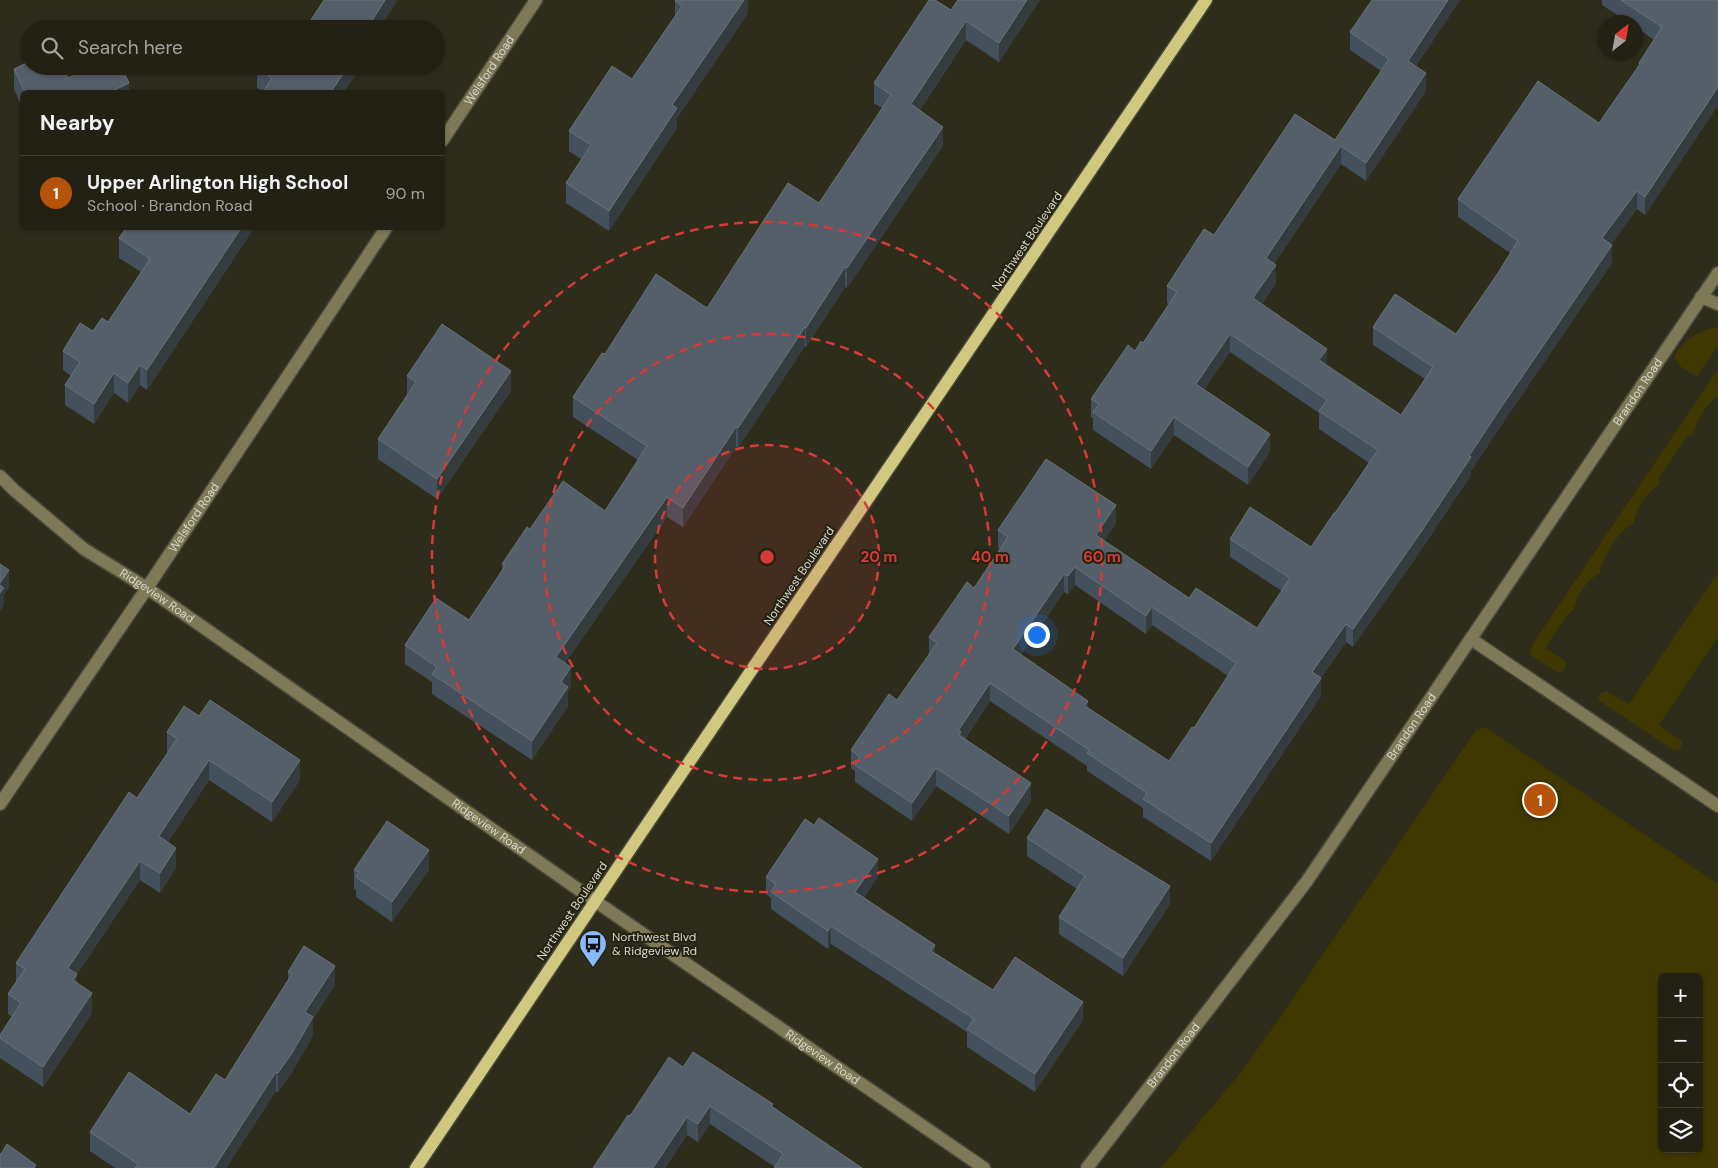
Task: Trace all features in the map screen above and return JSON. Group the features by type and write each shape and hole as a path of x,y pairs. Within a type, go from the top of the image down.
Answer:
{"main road":[{"name":"Northwest Boulevard","path":"416,1168 1206,0"}],"street":[{"name":"Welsford Road","path":"445,136 536,0"},
{"name":"Welsford Road","path":"0,804 147,588 385,230"},
{"name":"Brandon Road","path":"1088,1168 1307,881 1718,272"},
{"path":"1701,297 1718,304"},
{"name":"Ridgeview Road","path":"0,476 84,549 147,588 595,901 984,1168"},
{"path":"1471,638 1718,806"}],"shaded area":[{"path":"1712,328 1718,328 1718,346 1697,377 1680,366 1674,357 1681,346 1690,338"},
{"path":"1718,369 1718,397 1706,408 1693,434 1686,438 1660,476 1659,485 1642,501 1634,523 1612,545 1604,559 1600,573 1583,589 1577,599 1574,610 1567,615 1545,648 1565,661 1565,669 1559,673 1557,672 1529,654 1534,642"},
{"path":"1718,572 1718,637 1659,725 1681,741 1680,749 1673,750 1598,698 1601,693 1606,691 1629,704"},
{"path":"1485,727 1718,884 1718,1168 1161,1168 1237,1077 1279,1019 1476,730"}],"building":[{"path":"324,0 385,0 373,20 311,20"},
{"path":"676,0 744,0 672,105 677,108 609,211 566,183 591,145 569,131 612,66 632,79 682,6"},
{"path":"929,0 935,0 951,10 958,0 1027,0 999,43 966,21 911,104 943,127 847,268 845,267 806,328 738,428 736,427 683,508 667,497 556,657 571,667 561,682 568,687 532,741 432,674 437,667 405,645 436,598 469,620 505,566 502,564 527,527 530,529 563,481 605,511 647,446 573,397 602,353 605,354 656,274 707,308 788,183 819,203 891,95 874,83"},
{"path":"1372,0 1448,0 1408,61 1426,73 1366,163 1341,146 1266,258 1276,265 1253,298 1327,349 1319,360 1401,415 1433,367 1373,327 1395,294 1456,334 1496,276 1518,241 1458,199 1538,81 1599,123 1641,60 1643,60 1643,57 1662,27 1621,0 1718,0 1718,87 1645,197 1637,191 1602,238 1612,245 1500,409 1469,456 1471,457 1421,532 1353,629 1346,624 1312,672 1321,678 1211,843 1143,799 1147,793 1087,753 1089,750 990,683 958,731 961,732 959,735 1031,783 1009,816 936,768 912,803 855,765 860,757 851,750 889,694 897,700 937,643 929,637 967,582 974,588 1008,537 998,530 1046,459 1116,505 1096,535 1189,598 1196,588 1257,628 1290,578 1230,539 1250,507 1311,547 1378,450 1319,411 1327,400 1230,334 1196,384 1270,434 1248,467 1174,417 1151,451 1093,412 1099,404 1091,399 1128,345 1135,351 1141,341 1143,343 1177,292 1167,286 1204,229 1214,235 1295,114 1335,140 1389,59 1350,32","holes":["1075,567 1146,616 1152,607 1236,663 1194,728 1192,727 1169,761 1085,706 1088,701 1013,649 1064,574 1068,576"]},
{"path":"20,66 20,75 67,75 68,78 74,75 125,75 129,83 114,90 24,90 14,69"},
{"path":"268,75 342,75 332,90 264,90 272,78"},
{"path":"125,230 240,230 147,370 140,365 128,383 114,373 94,404 65,385 80,362 63,351 80,323 93,331 102,318 108,322 150,259 119,238"},
{"path":"442,324 511,371 437,479 378,439 416,382 407,376"},
{"path":"0,564 9,570 0,583"},
{"path":"0,585 4,588 0,593"},
{"path":"210,700 300,760 272,802 209,760 159,836 176,848 160,873 140,861 68,968 77,974 73,980 92,993 43,1067 0,1038 0,1035 21,1003 8,994 25,969 16,963 129,792 137,798 177,739 167,732 184,706 199,716"},
{"path":"1046,809 1170,886 1123,958 1059,917 1085,876 1027,838"},
{"path":"819,818 878,859 855,892 935,945 931,951 993,990 1015,957 1083,1002 1035,1074 967,1029 974,1019 831,926 828,931 771,892 776,884 766,877 805,819 814,825"},
{"path":"387,821 429,850 392,902 356,877 359,872 354,870"},
{"path":"304,946 335,966 305,1012 313,1017 292,1053 278,1073 276,1072 214,1168 135,1168 138,1164 90,1132 129,1072 190,1114 216,1074 225,1080 292,974 288,972"},
{"path":"693,1052 773,1104 771,1106 862,1168 774,1168 783,1154 710,1106 698,1124 687,1117 653,1168 593,1168 669,1057 683,1067"},
{"path":"7,1144 36,1165 34,1168 0,1168 0,1154"}],"place":[{"name":"Upper Arlington High School","path":"1540,800"},
{"name":"Northwest Blvd & Ridgeview Rd","path":"593,968"}]}
